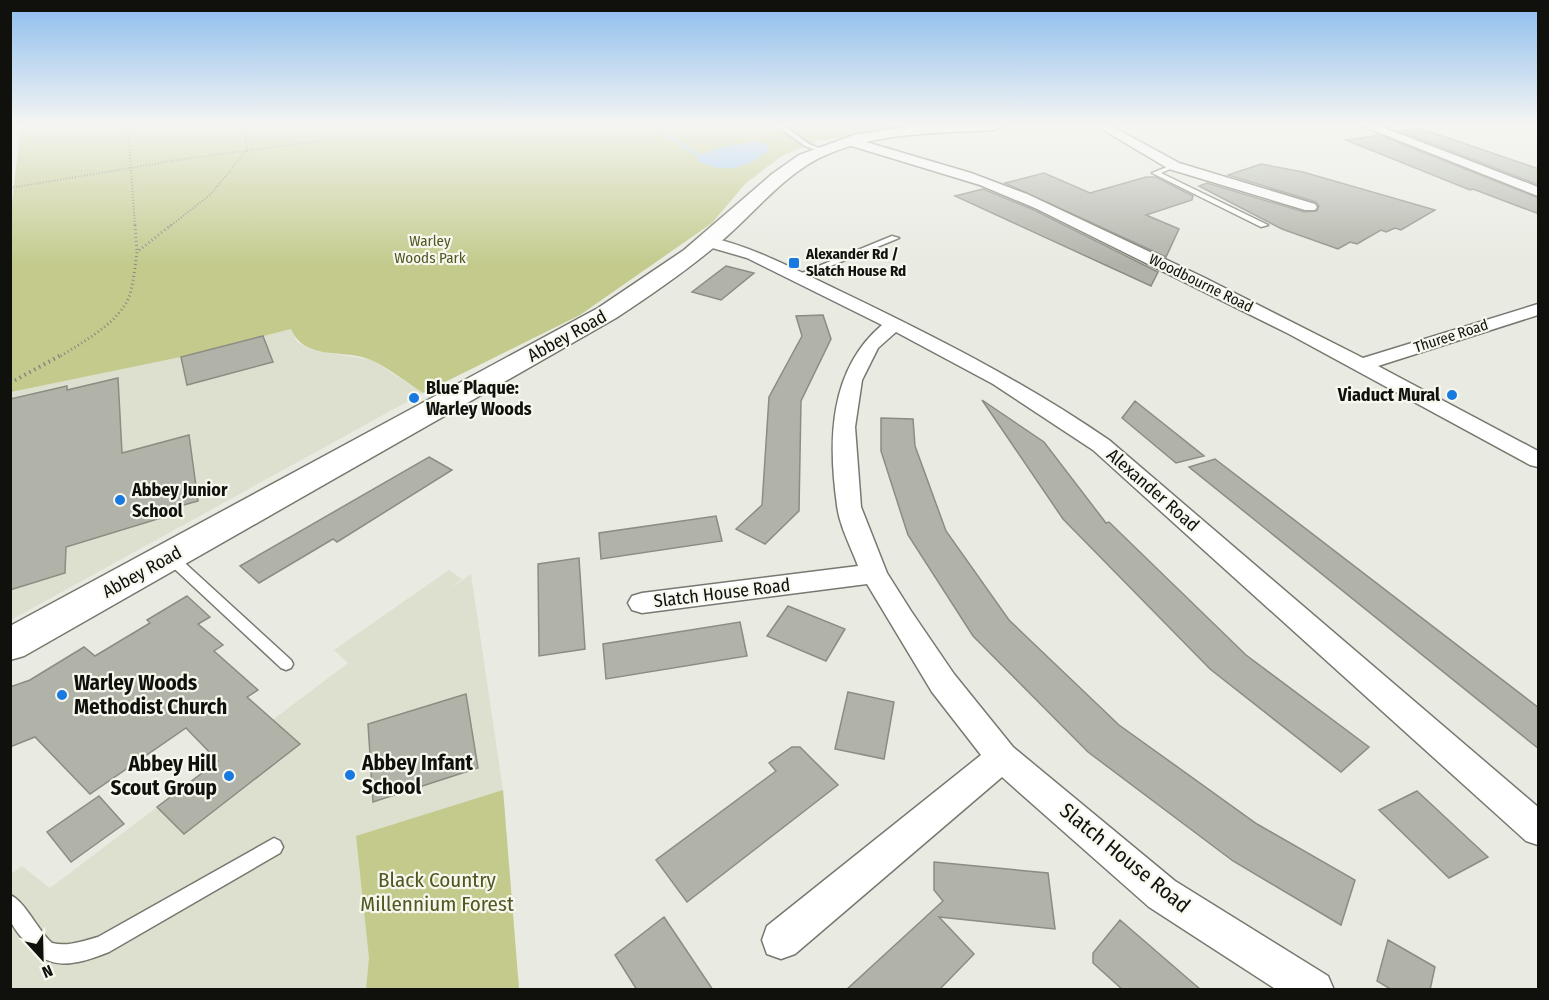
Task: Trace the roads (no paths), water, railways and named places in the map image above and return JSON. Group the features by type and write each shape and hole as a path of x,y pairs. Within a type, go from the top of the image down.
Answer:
{"street":[{"name":"Abbey Road","path":"10,645 607,313 679,266 786,172"},
{"name":"Woodbourne Road","path":"959,172 1008,190 1221,292 1363,364 1539,460"},
{"path":"1193,172 1310,207"},
{"path":"1486,172 1539,192"},
{"name":"Alexander Road","path":"708,242 737,248 796,276 999,378 1068,421 1101,445 1539,829"},
{"name":"Thuree Road","path":"1363,364 1539,309"},
{"name":"Slatch House Road","path":"893,325 870,345 852,380 844,427 849,507 874,574 943,683 1002,757 1162,894 1314,990"},
{"name":"Slatch House Road","path":"642,603 874,574"},
{"path":"781,940 1002,757"}],"lane":[{"path":"1159,172 1155,173 1264,225"},
{"path":"796,276 895,238"},
{"path":"170,557 286,664"},
{"path":"10,903 42,950 57,957 76,954 102,945 273,847"}],"place":[{"name":"Alexander Rd / Slatch House Rd","path":"794,263"},
{"name":"Viaduct Mural","path":"1452,395"},
{"name":"Blue Plaque: Warley Woods","path":"414,398"},
{"name":"Abbey Junior School","path":"120,500"},
{"name":"Warley Woods Methodist Church","path":"62,695"},
{"name":"Abbey Infant School","path":"350,775"},
{"name":"Abbey Hill Scout Group","path":"229,776"}],"park label":[{"name":"Warley Woods Park","path":"430,250"},
{"name":"Black Country Millennium Forest","path":"437,892"}]}
